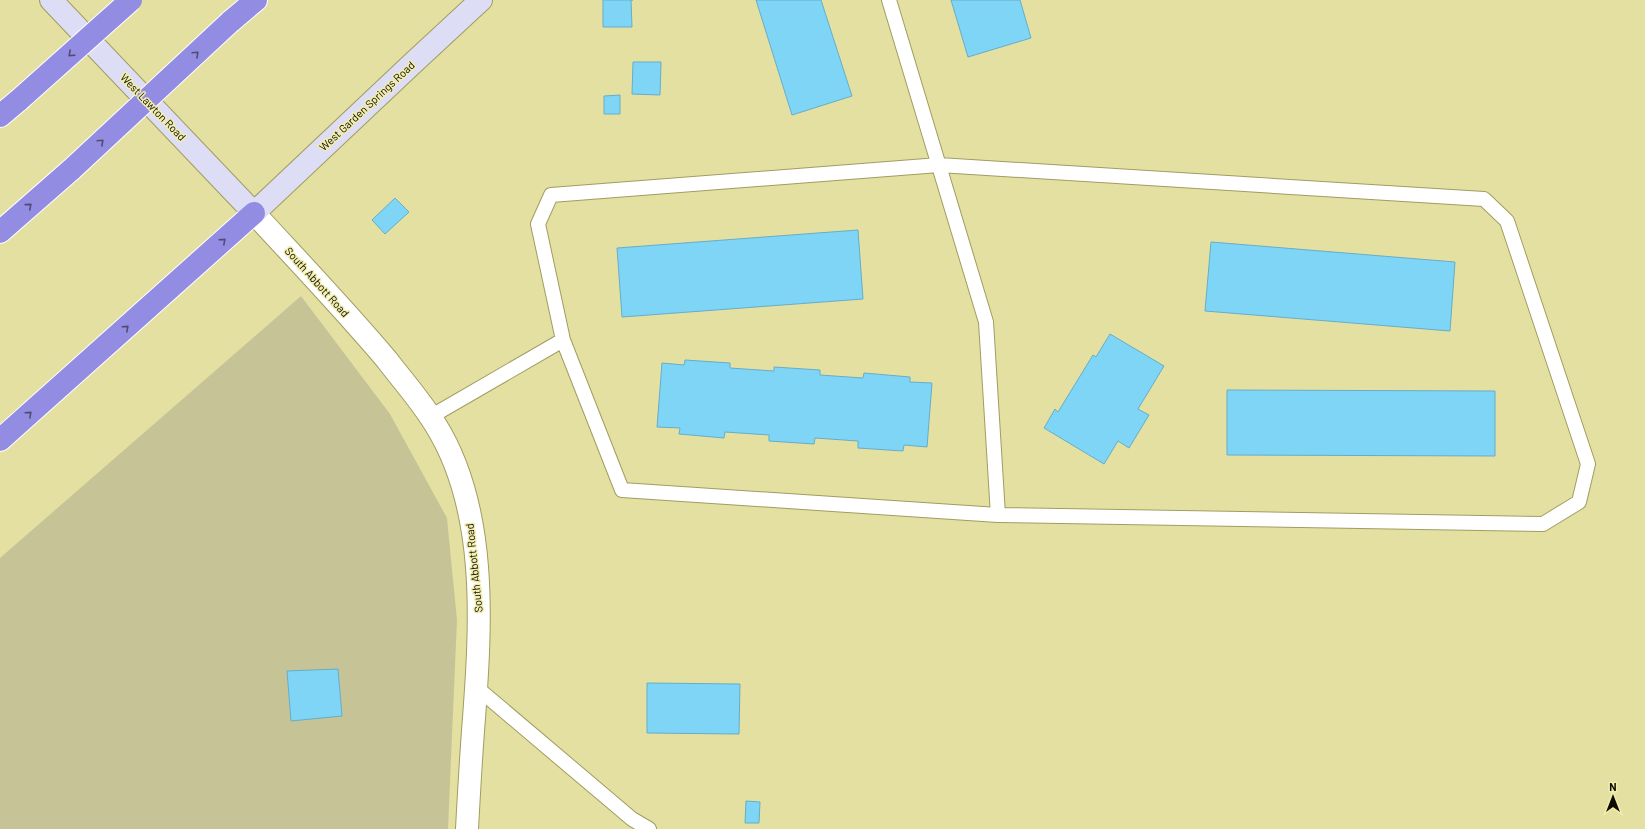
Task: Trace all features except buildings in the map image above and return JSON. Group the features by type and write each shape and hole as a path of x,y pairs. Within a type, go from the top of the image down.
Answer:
{"highway":[{"path":"0,116 131,0"},
{"path":"0,232 72,169 230,22 256,0"},
{"path":"0,440 254,213"}],"street":[{"name":"West Lawton Road","path":"51,0 254,213"},
{"name":"West Garden Springs Road","path":"254,213 481,0"},
{"name":"South Abbott Road","path":"254,213 366,336 430,417 447,447 459,476 474,538 479,609 476,687 467,829"}],"lane":[{"path":"889,0 986,322 998,515"},
{"path":"939,165 1484,199 1507,221 1588,464 1579,502 1543,524 998,515 622,490 563,340 538,224 551,195 939,165"},
{"path":"430,417 563,340"},
{"path":"476,687 632,819 649,829"}],"shaded area":[{"path":"301,296 390,414 447,518 457,620 448,829 0,829 0,558"}]}
